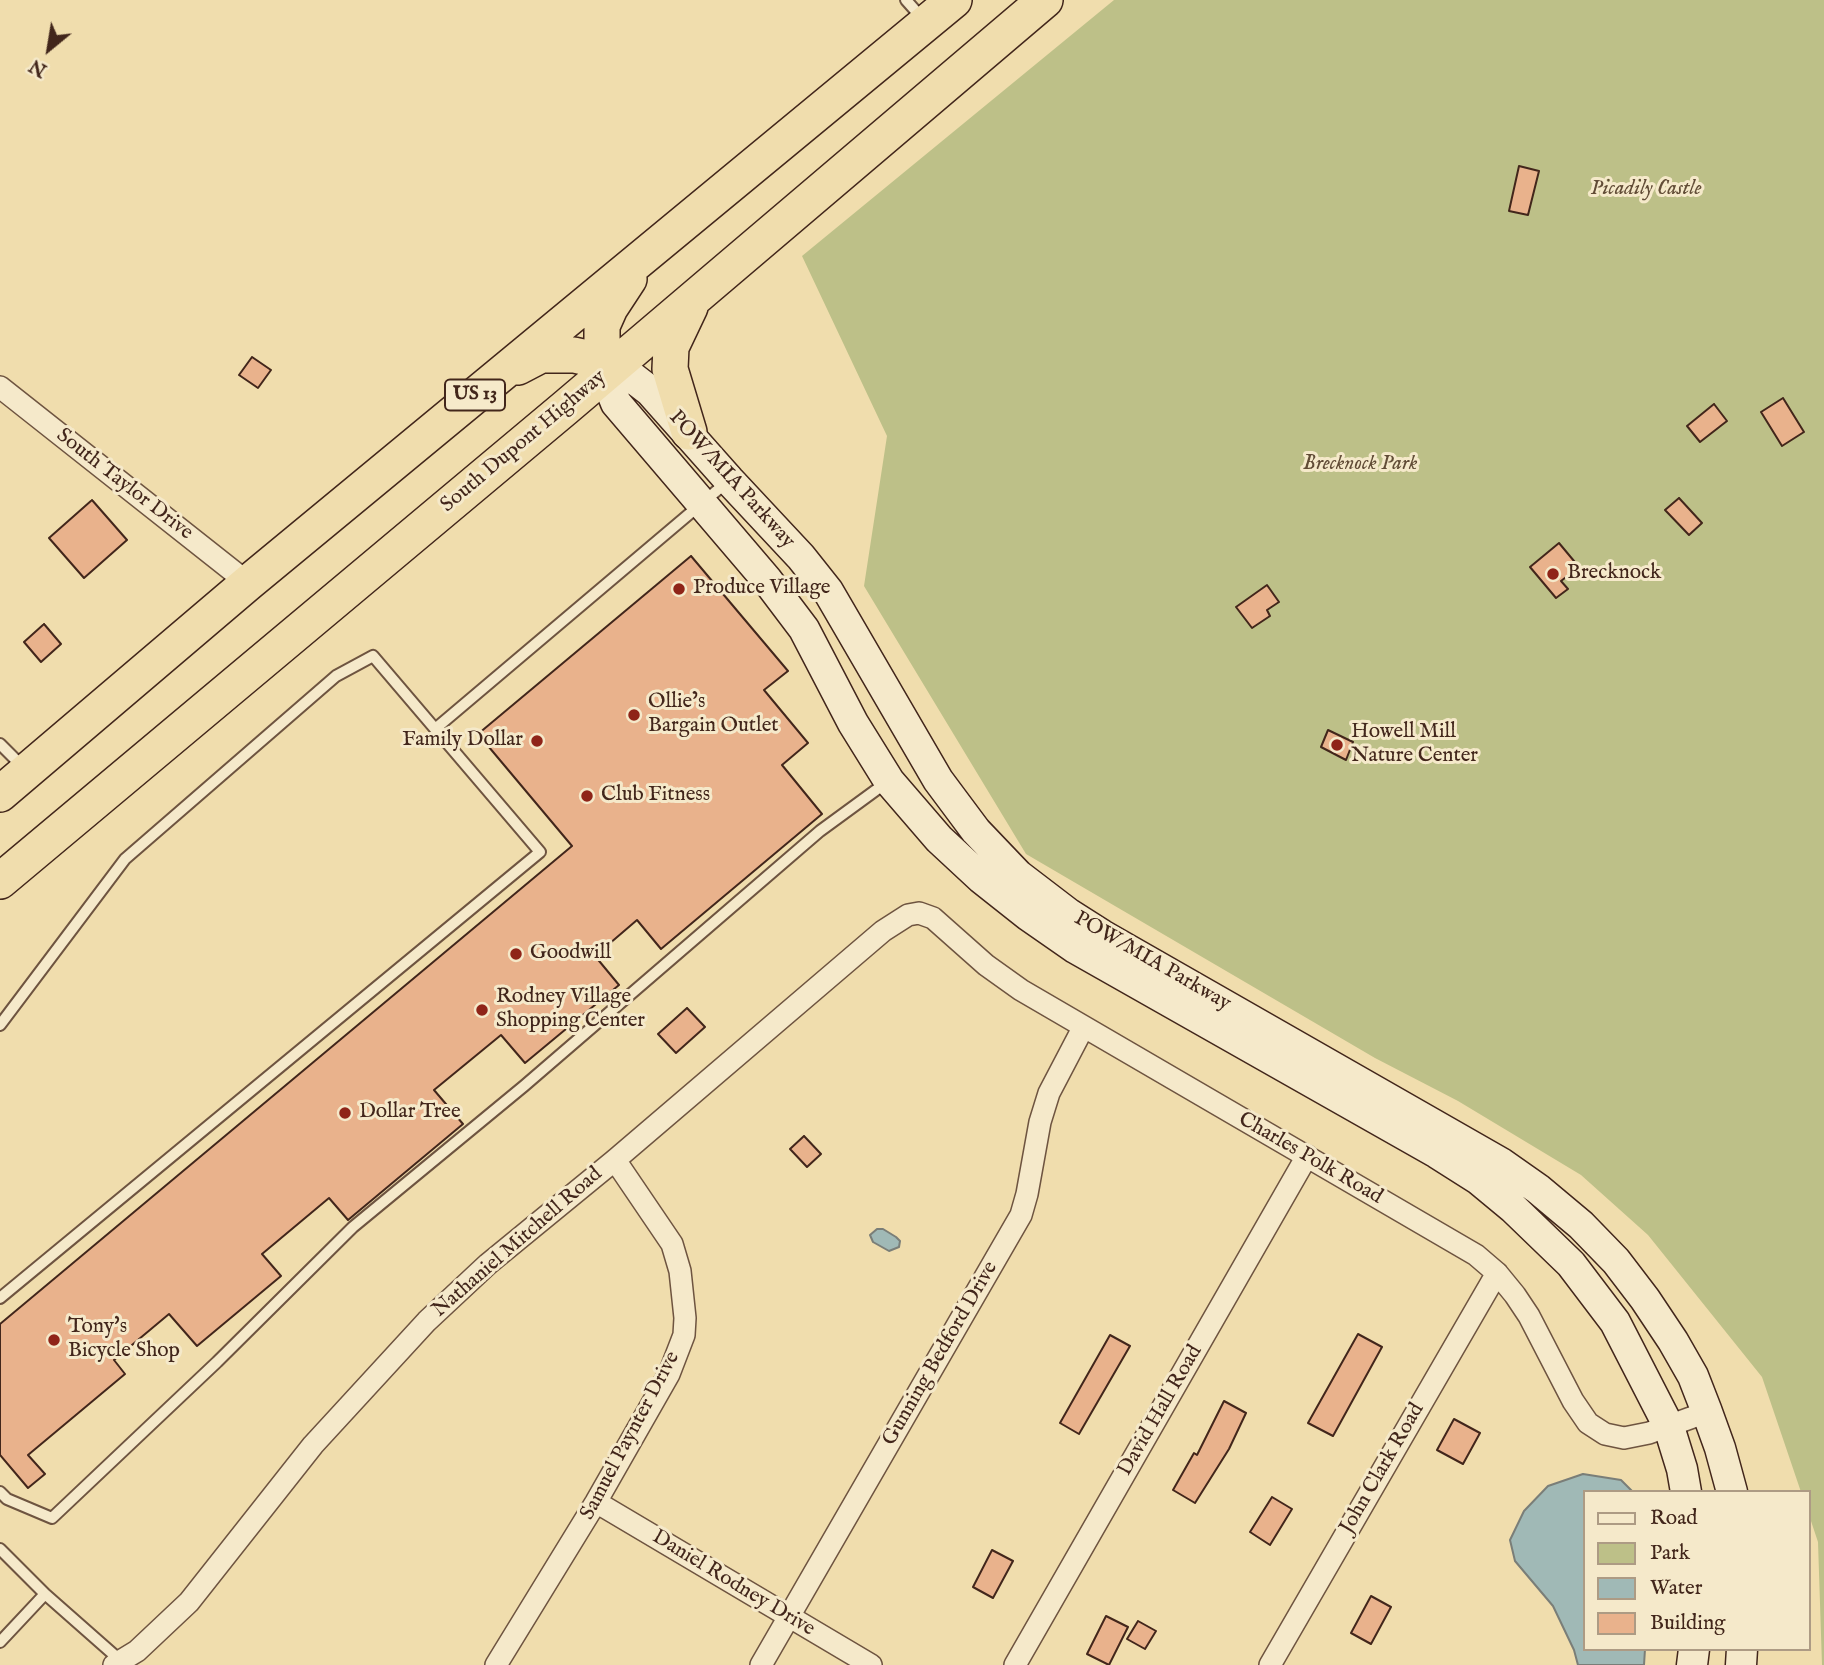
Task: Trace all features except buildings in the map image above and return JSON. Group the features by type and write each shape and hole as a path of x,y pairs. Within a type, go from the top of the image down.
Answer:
{"highway":[{"name":"US 13","path":"0,794 248,583 647,253 916,11 954,0"},
{"name":"South Dupont Highway","path":"0,881 607,365 695,298 1045,0"},
{"path":"493,380 541,355 574,355 607,365 603,326 610,308 647,253"},
{"path":"689,432 670,369 671,347 695,298"}],"main road":[{"name":"POW/MIA Parkway","path":"607,365 650,391 801,557 828,591 955,805 1018,875 1069,914 1490,1157 1560,1207 1616,1261 1645,1299 1693,1376 1720,1448 1731,1490"},
{"name":"POW/MIA Parkway","path":"607,365 616,403 767,580 804,629 853,723 889,781 939,839 981,878 1038,923 1126,979 1437,1153 1478,1179 1544,1237 1597,1295 1615,1322 1669,1427 1685,1490"},
{"path":"889,781 925,757"},
{"path":"0,897 70,823"}],"street":[{"name":"South Taylor Drive","path":"0,387 248,583"},
{"name":"Charles Polk Road","path":"869,943 908,915 919,914 933,918 1003,978 1083,1028 1476,1255 1497,1273 1529,1316 1573,1401 1588,1423 1605,1434 1624,1438 1649,1433 1707,1412"},
{"name":"Nathaniel Mitchell Road","path":"117,1663 137,1651 189,1602 313,1445 427,1321 488,1264 615,1160 869,943"},
{"name":"Gunning Bedford Drive","path":"761,1665 1021,1215 1040,1122 1049,1093 1083,1028"},
{"name":"David Hall Road","path":"1015,1665 1307,1156"},
{"name":"Samuel Paynter Drive","path":"496,1665 596,1502 669,1374 684,1335 680,1271 672,1244 615,1160"},
{"name":"John Clark Road","path":"1270,1665 1497,1273"},
{"name":"Daniel Rodney Drive","path":"596,1502 871,1665"}],"lane":[{"path":"435,729 729,480"},
{"path":"0,1025 125,859 336,676 373,656 540,852 0,1298"},
{"path":"0,744 27,771"},
{"path":"0,1492 7,1499 52,1518 217,1362 353,1227 524,1086 820,831 889,781"},
{"path":"0,1549 117,1663"},
{"path":"0,1642 45,1594"}],"green space":[{"name":"Brecknock Park","path":"1114,0 1824,0 1824,1665 1818,1542 1810,1518 1810,1490 1800,1490 1762,1377 1648,1235 1581,1175 1458,1101 1375,1058 1026,854 864,586 887,436 802,256"}],"water":[{"path":"877,1229 883,1229 896,1237 900,1241 899,1247 889,1251 873,1242 870,1235"},
{"path":"1583,1474 1621,1480 1631,1490 1582,1490 1582,1651 1645,1651 1644,1665 1578,1665 1574,1650 1553,1606 1515,1561 1510,1540 1524,1511 1548,1486"}],"place":[{"name":"Brecknock","path":"1553,574"},
{"name":"Produce Village","path":"679,589"},
{"name":"Ollie’s Bargain Outlet","path":"634,715"},
{"name":"Family Dollar","path":"537,741"},
{"name":"Howell Mill Nature Center","path":"1337,745"},
{"name":"Club Fitness","path":"587,796"},
{"name":"Goodwill","path":"516,954"},
{"name":"Rodney Village Shopping Center","path":"482,1010"},
{"name":"Dollar Tree","path":"345,1113"},
{"name":"Tony's Bicycle Shop","path":"54,1340"}],"park label":[{"name":"Picadily Castle","path":"1646,190"}]}
